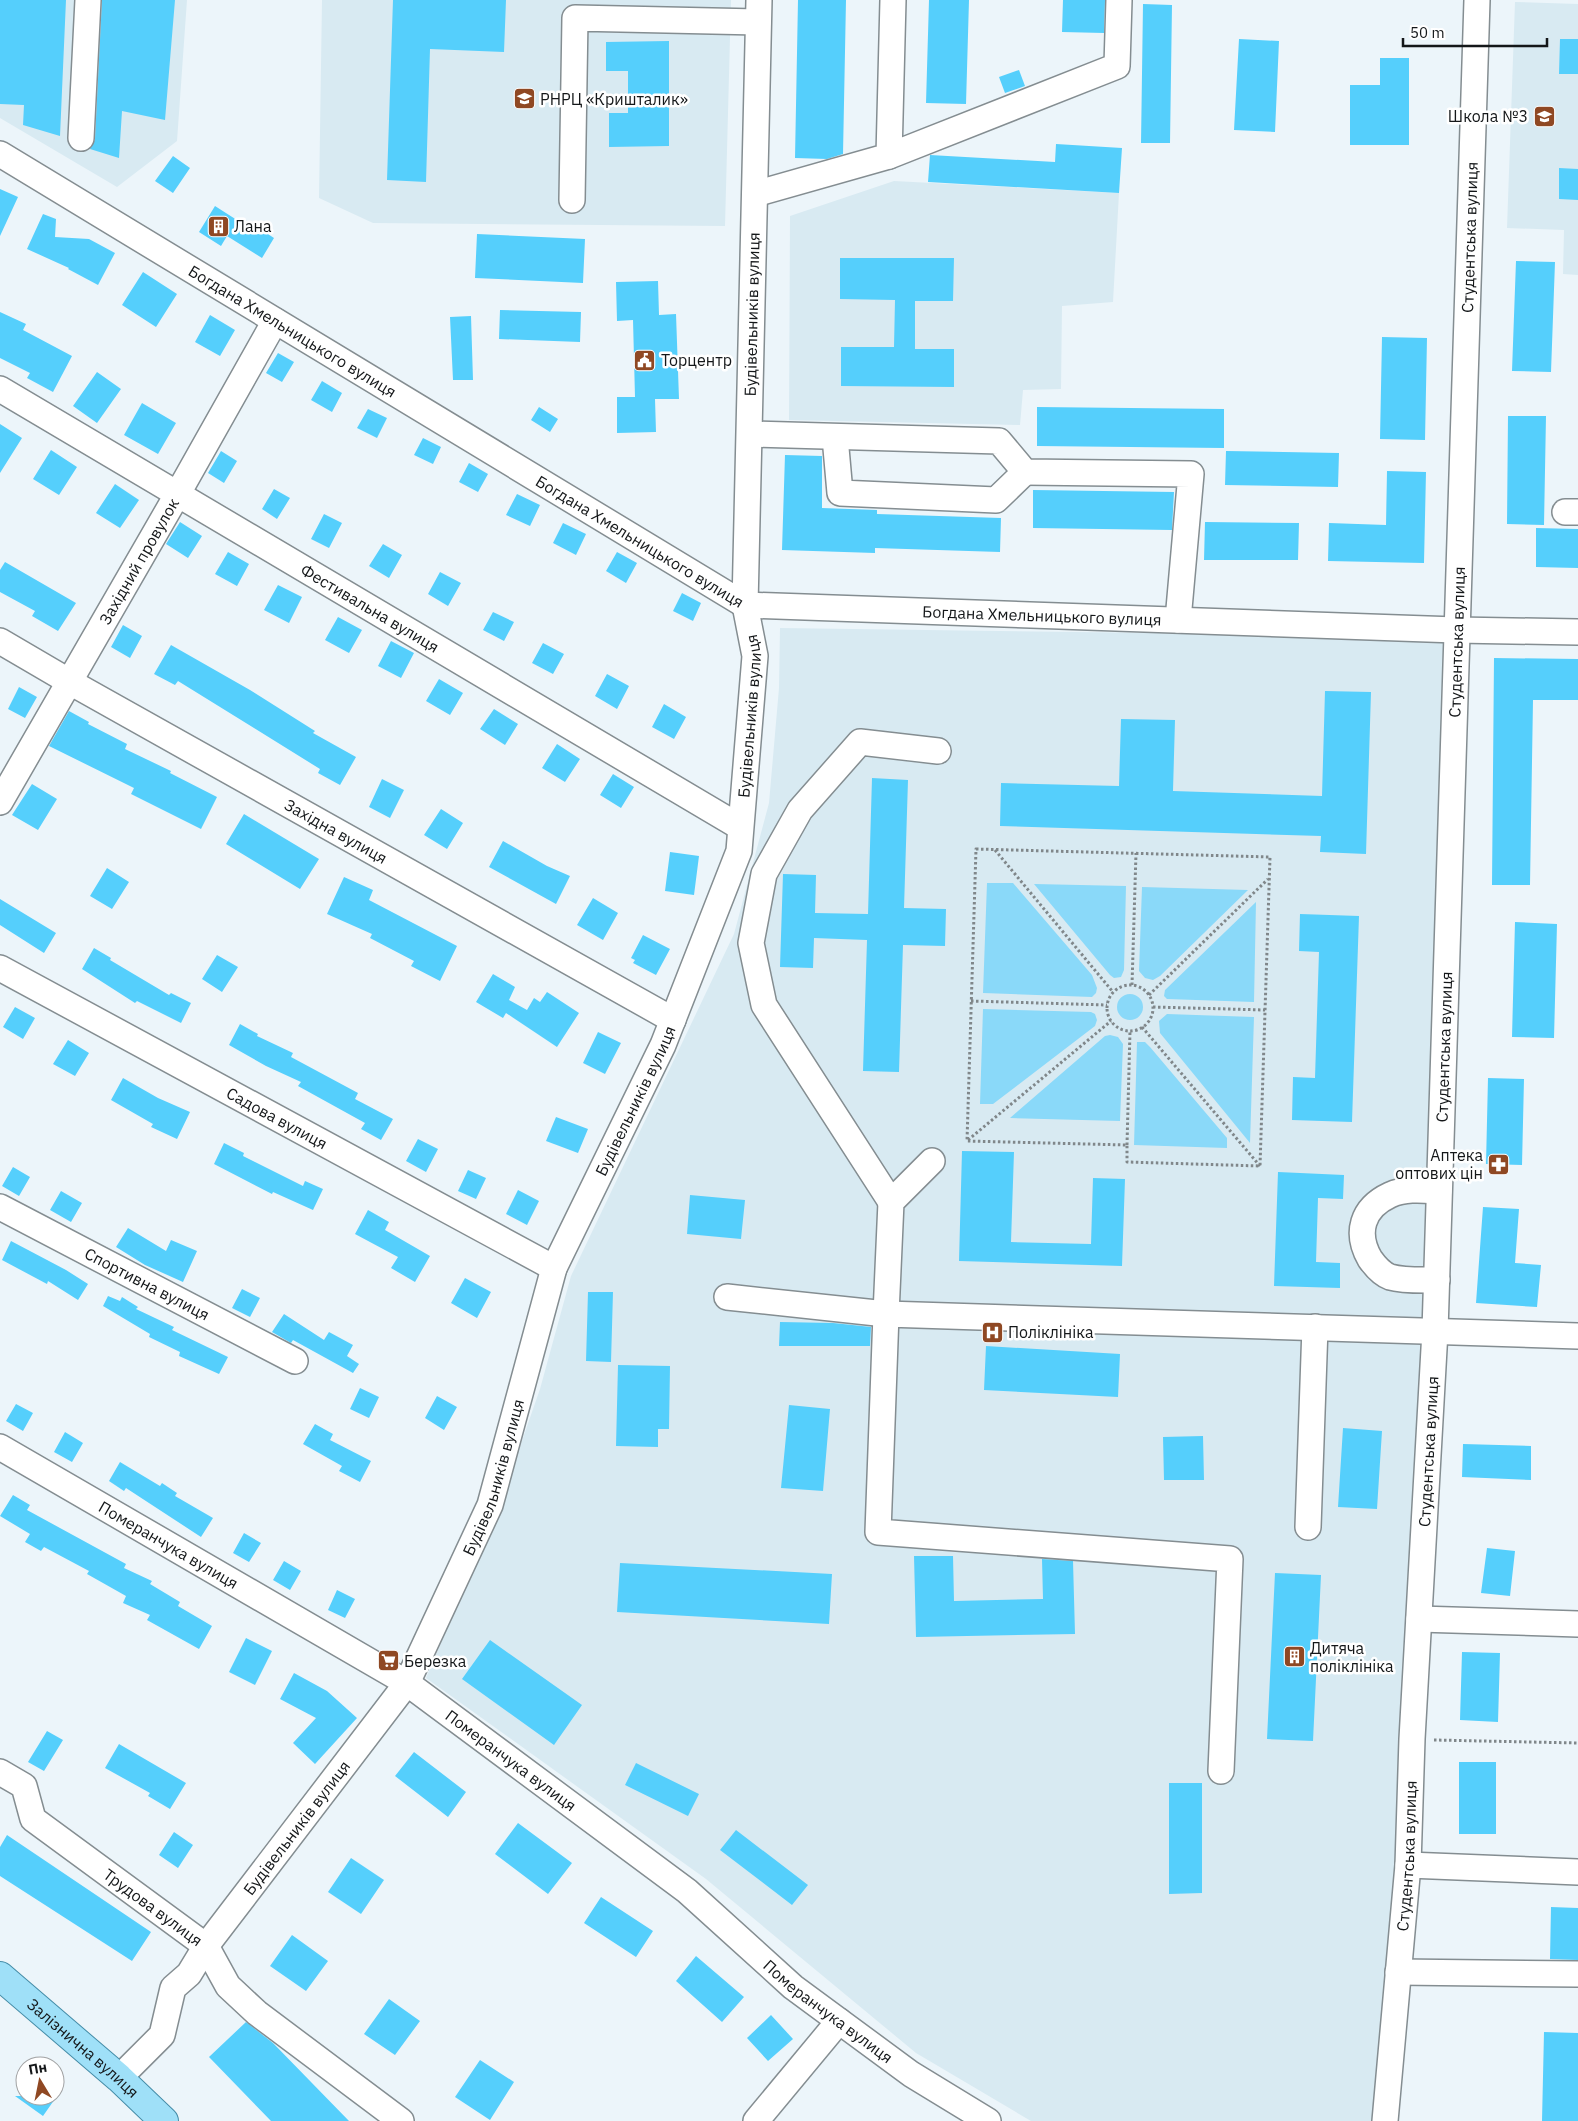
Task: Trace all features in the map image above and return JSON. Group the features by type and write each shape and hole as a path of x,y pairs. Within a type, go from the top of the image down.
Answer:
{"main road":[{"name":"Залізнична вулиця","path":"0,1976 118,2078 164,2121"}],"street":[{"path":"81,138 88,0"},
{"path":"889,156 893,0"},
{"path":"755,194 889,156 1116,66 1119,0"},
{"name":"Студентська вулиця","path":"1385,2121 1408,1865 1412,1739 1435,1330 1477,0"},
{"path":"572,200 575,18 759,11"},
{"name":"Будівельників вулиця","path":"118,2078 162,2035 172,1988 189,1974 206,1946 408,1683 490,1505 554,1268 663,1045 739,851 755,656 745,605 759,11"},
{"name":"Богдана Хмельницького вулиця","path":"0,154 745,605 1456,630 1578,632"},
{"name":"Західний провулок","path":"0,802 275,321"},
{"name":"Фестивальна вулиця","path":"0,389 740,827"},
{"path":"750,434 999,441 1025,472"},
{"path":"836,437 840,493 996,500 1025,472 1191,474 1178,620"},
{"name":"Західна вулиця","path":"0,641 673,1020"},
{"path":"938,751 860,742 800,810 764,874 751,943 764,1005 891,1202 878,1532 1230,1559 1221,1771"},
{"name":"Садова вулиця","path":"0,968 554,1268"},
{"path":"891,1202 932,1161"},
{"path":"1437,1280 1390,1277 1380,1271 1366,1252 1361,1230 1367,1215 1376,1205 1389,1196 1401,1191 1440,1191"},
{"name":"Спортивна вулиця","path":"0,1207 295,1361"},
{"path":"727,1297 886,1314 1578,1336"},
{"path":"1308,1527 1316,1327"},
{"name":"Померанчука вулиця","path":"0,1447 408,1683 687,1891 793,1987 911,2074 988,2121"},
{"path":"1419,1619 1578,1624"},
{"name":"Трудова вулиця","path":"0,1772 24,1786 32,1819 206,1946 228,1986 256,2013 401,2121"},
{"path":"1408,1865 1578,1872"},
{"path":"1398,1972 1578,1974"},
{"path":"756,2121 839,2021"}],"path":[{"path":"967,1140 976,849 1270,857 1260,1166"},
{"path":"994,849 1113,992"},
{"path":"1132,985 1136,853"},
{"path":"1148,995 1269,878"},
{"path":"1132,985 1144,990 1153,1007 1148,1022 1142,1027 1130,1030 1116,1026 1111,1021 1107,1005 1113,992 1122,987 1132,985"},
{"path":"971,1001 1107,1005"},
{"path":"1153,1007 1265,1010"},
{"path":"967,1140 1111,1021"},
{"path":"1142,1027 1260,1166"},
{"path":"1130,1030 1127,1162 1260,1166"},
{"path":"967,1140 1127,1145"},
{"path":"1412,1739 1578,1743"}],"shaded area":[{"path":"0,0 187,0 177,141 117,187 0,118"},
{"name":"РНРЦ «Кришталик»","path":"322,0 731,0 725,226 373,223 319,198"},
{"name":"Школа №3","path":"1515,2 1578,4 1578,275 1563,274 1564,230 1507,228"},
{"path":"894,181 1119,193 1113,302 1062,306 1061,389 1023,390 1020,425 789,420 790,216"},
{"name":"Поліклініка","path":"780,628 1450,637 1410,1676 1377,2121 1031,2121 916,2053 706,1879 426,1678 500,1504 540,1389 571,1276 734,934 769,803 779,688"},
{"path":"987,883 1013,883 1092,975 1097,988 1096,993 1092,997 983,993"},
{"path":"1034,884 1126,886 1124,970 1121,977 1114,978 1110,975"},
{"path":"1142,887 1248,890 1160,976 1153,980 1145,978 1139,971"},
{"path":"1256,902 1254,1002 1167,999 1164,996 1165,990"},
{"path":"1130,994 1139,998 1143,1007 1139,1016 1130,1020 1121,1016 1117,1007 1121,998"},
{"path":"983,1009 1091,1012 1095,1014 1097,1020 1095,1026 993,1104 980,1104"},
{"path":"1167,1014 1254,1017 1250,1143 1160,1033 1159,1021"},
{"path":"1105,1036 1118,1037 1123,1044 1120,1121 1010,1118"},
{"path":"1137,1042 1145,1042 1150,1047 1227,1138 1227,1148 1134,1145"}],"building":[{"path":"0,0 66,0 60,136 23,125 24,105 0,104"},
{"path":"102,0 175,0 165,120 122,111 119,158 90,149 95,139"},
{"path":"393,0 506,0 504,52 430,49 426,182 387,180"},
{"path":"798,0 846,0 843,154 827,159 795,158"},
{"path":"929,0 969,0 966,104 926,103"},
{"path":"1063,0 1105,0 1104,33 1062,32"},
{"path":"1143,4 1172,5 1170,143 1141,143"},
{"path":"1239,39 1279,41 1275,132 1234,130"},
{"path":"1560,39 1578,39 1578,74 1559,74"},
{"path":"669,41 669,146 609,147 609,113 628,113 628,71 606,71 606,42"},
{"path":"1380,58 1409,58 1409,145 1350,145 1350,85 1380,85"},
{"path":"1019,70 1025,86 1005,93 999,77"},
{"path":"1056,144 1122,148 1119,193 928,182 930,155 1055,162"},
{"path":"173,156 190,168 173,193 155,181"},
{"path":"1559,168 1578,169 1578,200 1559,199"},
{"path":"0,189 18,197 0,236"},
{"path":"215,206 254,231 257,227 274,238 262,258 227,236 221,246 199,232"},
{"path":"43,214 56,219 55,237 89,239 115,253 98,285 69,268 27,249"},
{"path":"477,234 585,239 583,283 475,278"},
{"path":"840,258 954,258 953,301 915,301 915,349 954,349 954,387 841,386 841,347 894,347 895,300 840,299"},
{"path":"1516,261 1555,262 1551,372 1512,371"},
{"path":"143,272 177,294 156,327 122,305"},
{"path":"658,281 659,315 676,314 679,399 655,399 656,432 617,433 617,397 635,397 633,320 617,321 616,282"},
{"path":"500,310 581,312 580,342 499,339"},
{"path":"0,312 26,324 23,330 72,356 53,392 27,378 30,373 0,358"},
{"path":"210,315 235,330 220,356 195,342"},
{"path":"471,316 473,380 453,380 450,317"},
{"path":"1382,337 1427,338 1425,440 1380,439"},
{"path":"278,353 294,362 282,382 266,373"},
{"path":"97,372 121,389 97,423 73,406"},
{"path":"322,381 342,393 332,412 311,400"},
{"path":"142,403 176,423 158,454 124,435"},
{"path":"539,407 558,419 550,432 531,420"},
{"path":"1037,407 1224,409 1224,448 1037,446"},
{"path":"368,409 387,418 377,438 357,428"},
{"path":"1508,416 1546,416 1544,525 1507,524"},
{"path":"0,424 22,438 0,473"},
{"path":"423,438 441,447 433,464 414,455"},
{"path":"51,450 77,467 59,495 33,479"},
{"path":"221,451 237,461 224,483 208,473"},
{"path":"1226,451 1339,453 1338,487 1225,485"},
{"path":"785,455 822,456 822,508 877,510 877,514 1001,518 1000,552 875,548 875,553 782,550"},
{"path":"469,463 488,474 478,492 459,482"},
{"path":"1387,471 1426,472 1424,563 1328,561 1329,523 1386,525"},
{"path":"115,484 139,500 120,528 96,513"},
{"path":"274,489 290,498 277,519 262,509"},
{"path":"1033,490 1174,492 1172,530 1033,528"},
{"path":"517,494 540,505 530,526 506,515"},
{"path":"324,514 342,523 329,548 311,539"},
{"path":"180,522 202,536 188,558 166,544"},
{"path":"1205,522 1299,523 1298,560 1204,560"},
{"path":"563,523 586,534 576,555 553,543"},
{"path":"1536,528 1578,529 1578,568 1536,567"},
{"path":"383,544 402,555 389,578 369,566"},
{"path":"228,552 249,564 237,586 215,574"},
{"path":"617,552 637,563 626,583 606,571"},
{"path":"5,562 76,603 58,631 32,616 35,611 0,592 0,570"},
{"path":"440,572 461,583 448,606 428,594"},
{"path":"278,585 302,597 289,623 264,610"},
{"path":"682,593 701,603 693,621 673,611"},
{"path":"493,612 514,622 504,641 483,630"},
{"path":"338,617 362,630 349,653 325,640"},
{"path":"123,625 142,636 130,658 111,647"},
{"path":"391,641 414,653 401,678 378,666"},
{"path":"543,643 564,654 553,674 532,663"},
{"path":"171,645 250,690 315,731 313,733 356,757 340,785 318,773 320,769 178,681 175,685 154,674"},
{"path":"1494,658 1578,659 1578,700 1533,700 1530,885 1492,885"},
{"path":"607,674 629,686 617,709 595,696"},
{"path":"439,679 463,693 450,715 426,701"},
{"path":"19,687 37,697 25,718 8,709"},
{"path":"1325,691 1371,692 1366,854 1320,852 1321,836 1000,826 1001,783 1119,786 1121,719 1175,720 1173,791 1322,796"},
{"path":"664,704 686,717 674,739 652,727"},
{"path":"494,709 518,724 505,745 480,729"},
{"path":"69,711 89,722 88,724 127,744 125,749 171,771 170,773 217,797 201,829 131,794 134,788 49,746"},
{"path":"557,744 580,759 565,782 542,768"},
{"path":"613,774 634,787 621,808 600,795"},
{"path":"872,778 908,780 904,908 946,909 945,946 903,945 899,1072 863,1071 867,940 814,938 813,968 780,967 783,874 816,875 815,913 868,914"},
{"path":"382,779 404,790 390,818 369,807"},
{"path":"32,784 57,799 38,830 12,815"},
{"path":"441,809 463,823 447,849 424,835"},
{"path":"244,814 319,859 300,889 226,844"},
{"path":"503,841 547,866 570,876 556,904 489,867"},
{"path":"670,852 699,856 694,895 665,891"},
{"path":"107,868 129,882 112,909 90,896"},
{"path":"344,877 373,890 369,900 457,946 440,981 411,966 414,961 370,938 372,934 327,914"},
{"path":"593,898 618,913 603,940 577,925"},
{"path":"0,899 56,933 44,953 0,925"},
{"path":"1300,914 1359,916 1352,1122 1292,1120 1293,1077 1315,1078 1319,952 1299,951"},
{"path":"1515,922 1557,924 1554,1038 1512,1037"},
{"path":"643,935 670,949 656,975 633,963 635,960 631,958"},
{"path":"94,948 111,958 110,960 169,995 171,993 191,1003 181,1023 137,1001 135,1003 82,969"},
{"path":"217,955 238,967 222,992 202,979"},
{"path":"493,974 515,987 509,1000 527,1010 534,998 540,1002 547,992 579,1013 557,1047 506,1013 503,1018 476,1002"},
{"path":"15,1007 35,1018 23,1039 3,1027"},
{"path":"240,1024 258,1034 257,1036 293,1053 291,1057 358,1093 355,1099 393,1119 381,1140 361,1129 365,1123 298,1086 301,1082 266,1066 229,1045"},
{"path":"598,1032 621,1043 605,1074 583,1063"},
{"path":"68,1040 89,1053 75,1076 53,1064"},
{"path":"123,1078 158,1098 190,1112 177,1139 151,1127 153,1124 111,1100"},
{"path":"1488,1078 1524,1079 1522,1165 1486,1164"},
{"path":"556,1117 588,1129 578,1153 546,1141"},
{"path":"418,1139 438,1149 426,1172 406,1161"},
{"path":"224,1143 244,1153 243,1156 303,1186 305,1181 323,1189 313,1210 273,1192 272,1194 214,1164"},
{"path":"962,1151 1014,1152 1011,1242 1091,1244 1093,1178 1125,1179 1122,1266 959,1261"},
{"path":"13,1167 30,1177 19,1196 2,1186"},
{"path":"468,1170 486,1178 476,1199 458,1191"},
{"path":"1278,1172 1344,1175 1343,1199 1318,1198 1316,1262 1340,1263 1340,1288 1274,1286"},
{"path":"518,1190 539,1201 527,1225 506,1214"},
{"path":"61,1191 82,1203 71,1222 50,1210"},
{"path":"690,1195 745,1200 741,1239 687,1234"},
{"path":"1483,1207 1519,1209 1515,1263 1541,1265 1537,1307 1476,1303"},
{"path":"368,1210 389,1222 385,1230 430,1256 415,1282 391,1268 398,1257 355,1234"},
{"path":"128,1228 166,1251 171,1240 197,1251 183,1282 145,1265 116,1247"},
{"path":"11,1241 88,1284 78,1300 48,1281 47,1284 2,1260"},
{"path":"465,1278 491,1292 477,1318 451,1303"},
{"path":"242,1289 260,1298 250,1317 232,1308"},
{"path":"588,1292 613,1292 611,1362 586,1361"},
{"path":"108,1296 120,1301 122,1297 138,1307 136,1309 174,1327 172,1330 228,1357 219,1374 179,1356 180,1352 149,1337 150,1334 103,1306"},
{"path":"284,1314 324,1340 329,1332 353,1345 347,1356 359,1364 353,1373 293,1340 291,1343 272,1332"},
{"path":"780,1322 833,1323 871,1327 870,1346 779,1346"},
{"path":"986,1346 1120,1354 1118,1397 984,1390"},
{"path":"618,1365 670,1366 669,1429 658,1429 658,1447 616,1446"},
{"path":"360,1388 379,1397 369,1418 350,1409"},
{"path":"437,1396 457,1407 444,1430 425,1418"},
{"path":"16,1404 33,1413 23,1431 6,1421"},
{"path":"789,1405 830,1409 823,1491 781,1488"},
{"path":"315,1424 333,1434 330,1440 371,1461 360,1482 339,1471 342,1466 303,1444"},
{"path":"1343,1428 1382,1431 1377,1509 1338,1507"},
{"path":"65,1432 83,1443 72,1462 54,1452"},
{"path":"1203,1436 1204,1480 1164,1480 1163,1437"},
{"path":"1463,1444 1531,1446 1531,1480 1462,1477"},
{"path":"120,1462 160,1486 162,1483 177,1493 175,1496 213,1518 201,1537 126,1488 124,1491 109,1481"},
{"path":"13,1495 30,1505 27,1510 126,1564 124,1568 152,1581 150,1584 180,1602 178,1606 212,1626 199,1649 147,1620 150,1615 123,1603 126,1596 87,1574 89,1571 44,1547 41,1551 25,1542 30,1534 0,1516"},
{"path":"244,1533 261,1543 249,1562 233,1553"},
{"path":"1487,1548 1515,1551 1510,1596 1481,1593"},
{"path":"914,1556 953,1556 954,1601 1043,1599 1042,1559 1073,1561 1075,1634 916,1637"},
{"path":"284,1561 301,1571 290,1590 273,1580"},
{"path":"620,1563 832,1574 829,1624 617,1612"},
{"name":"Дитяча поліклініка","path":"1275,1573 1321,1575 1313,1741 1267,1739"},
{"path":"337,1590 355,1599 345,1618 328,1610"},
{"path":"246,1638 272,1651 255,1685 229,1672"},
{"path":"490,1640 582,1705 554,1745 462,1679"},
{"path":"1462,1652 1500,1653 1498,1722 1460,1720"},
{"path":"294,1673 327,1691 357,1718 315,1764 293,1743 316,1718 280,1699"},
{"path":"47,1731 63,1740 44,1771 28,1762"},
{"path":"119,1744 186,1783 170,1809 148,1796 150,1793 105,1768"},
{"path":"414,1752 466,1792 448,1817 395,1776"},
{"path":"1459,1762 1496,1762 1496,1834 1459,1834"},
{"path":"636,1763 699,1794 688,1816 625,1785"},
{"path":"1169,1783 1202,1783 1202,1893 1169,1894"},
{"path":"518,1823 572,1863 548,1894 495,1854"},
{"path":"736,1830 808,1885 792,1905 720,1850"},
{"path":"174,1832 193,1845 178,1868 159,1855"},
{"path":"7,1835 151,1932 132,1961 0,1876 0,1847"},
{"path":"351,1858 384,1880 361,1914 328,1892"},
{"path":"601,1897 653,1931 636,1957 584,1923"},
{"path":"1551,1907 1578,1908 1578,1960 1550,1959"},
{"path":"292,1935 328,1961 306,1991 270,1966"},
{"path":"696,1956 744,1997 722,2022 676,1981"},
{"path":"389,1999 420,2021 395,2055 364,2034"},
{"path":"771,2015 793,2039 768,2061 747,2038"},
{"path":"246,2022 273,2043 349,2121 271,2121 209,2057"},
{"path":"1544,2032 1578,2033 1578,2121 1542,2121"},
{"path":"480,2060 514,2082 490,2120 455,2097"},
{"path":"29,2106 50,2106 43,2116"}],"place":[{"name":"РНРЦ «Кришталик»","path":"524,99"},
{"name":"Школа №3","path":"1544,116"},
{"name":"Лана","path":"218,226"},
{"name":"Торцентр","path":"645,360"},
{"name":"Аптека оптових цін","path":"1499,1164"},
{"name":"Поліклініка","path":"992,1332"},
{"name":"Дитяча поліклініка","path":"1294,1657"},
{"name":"Березка","path":"388,1661"}]}
